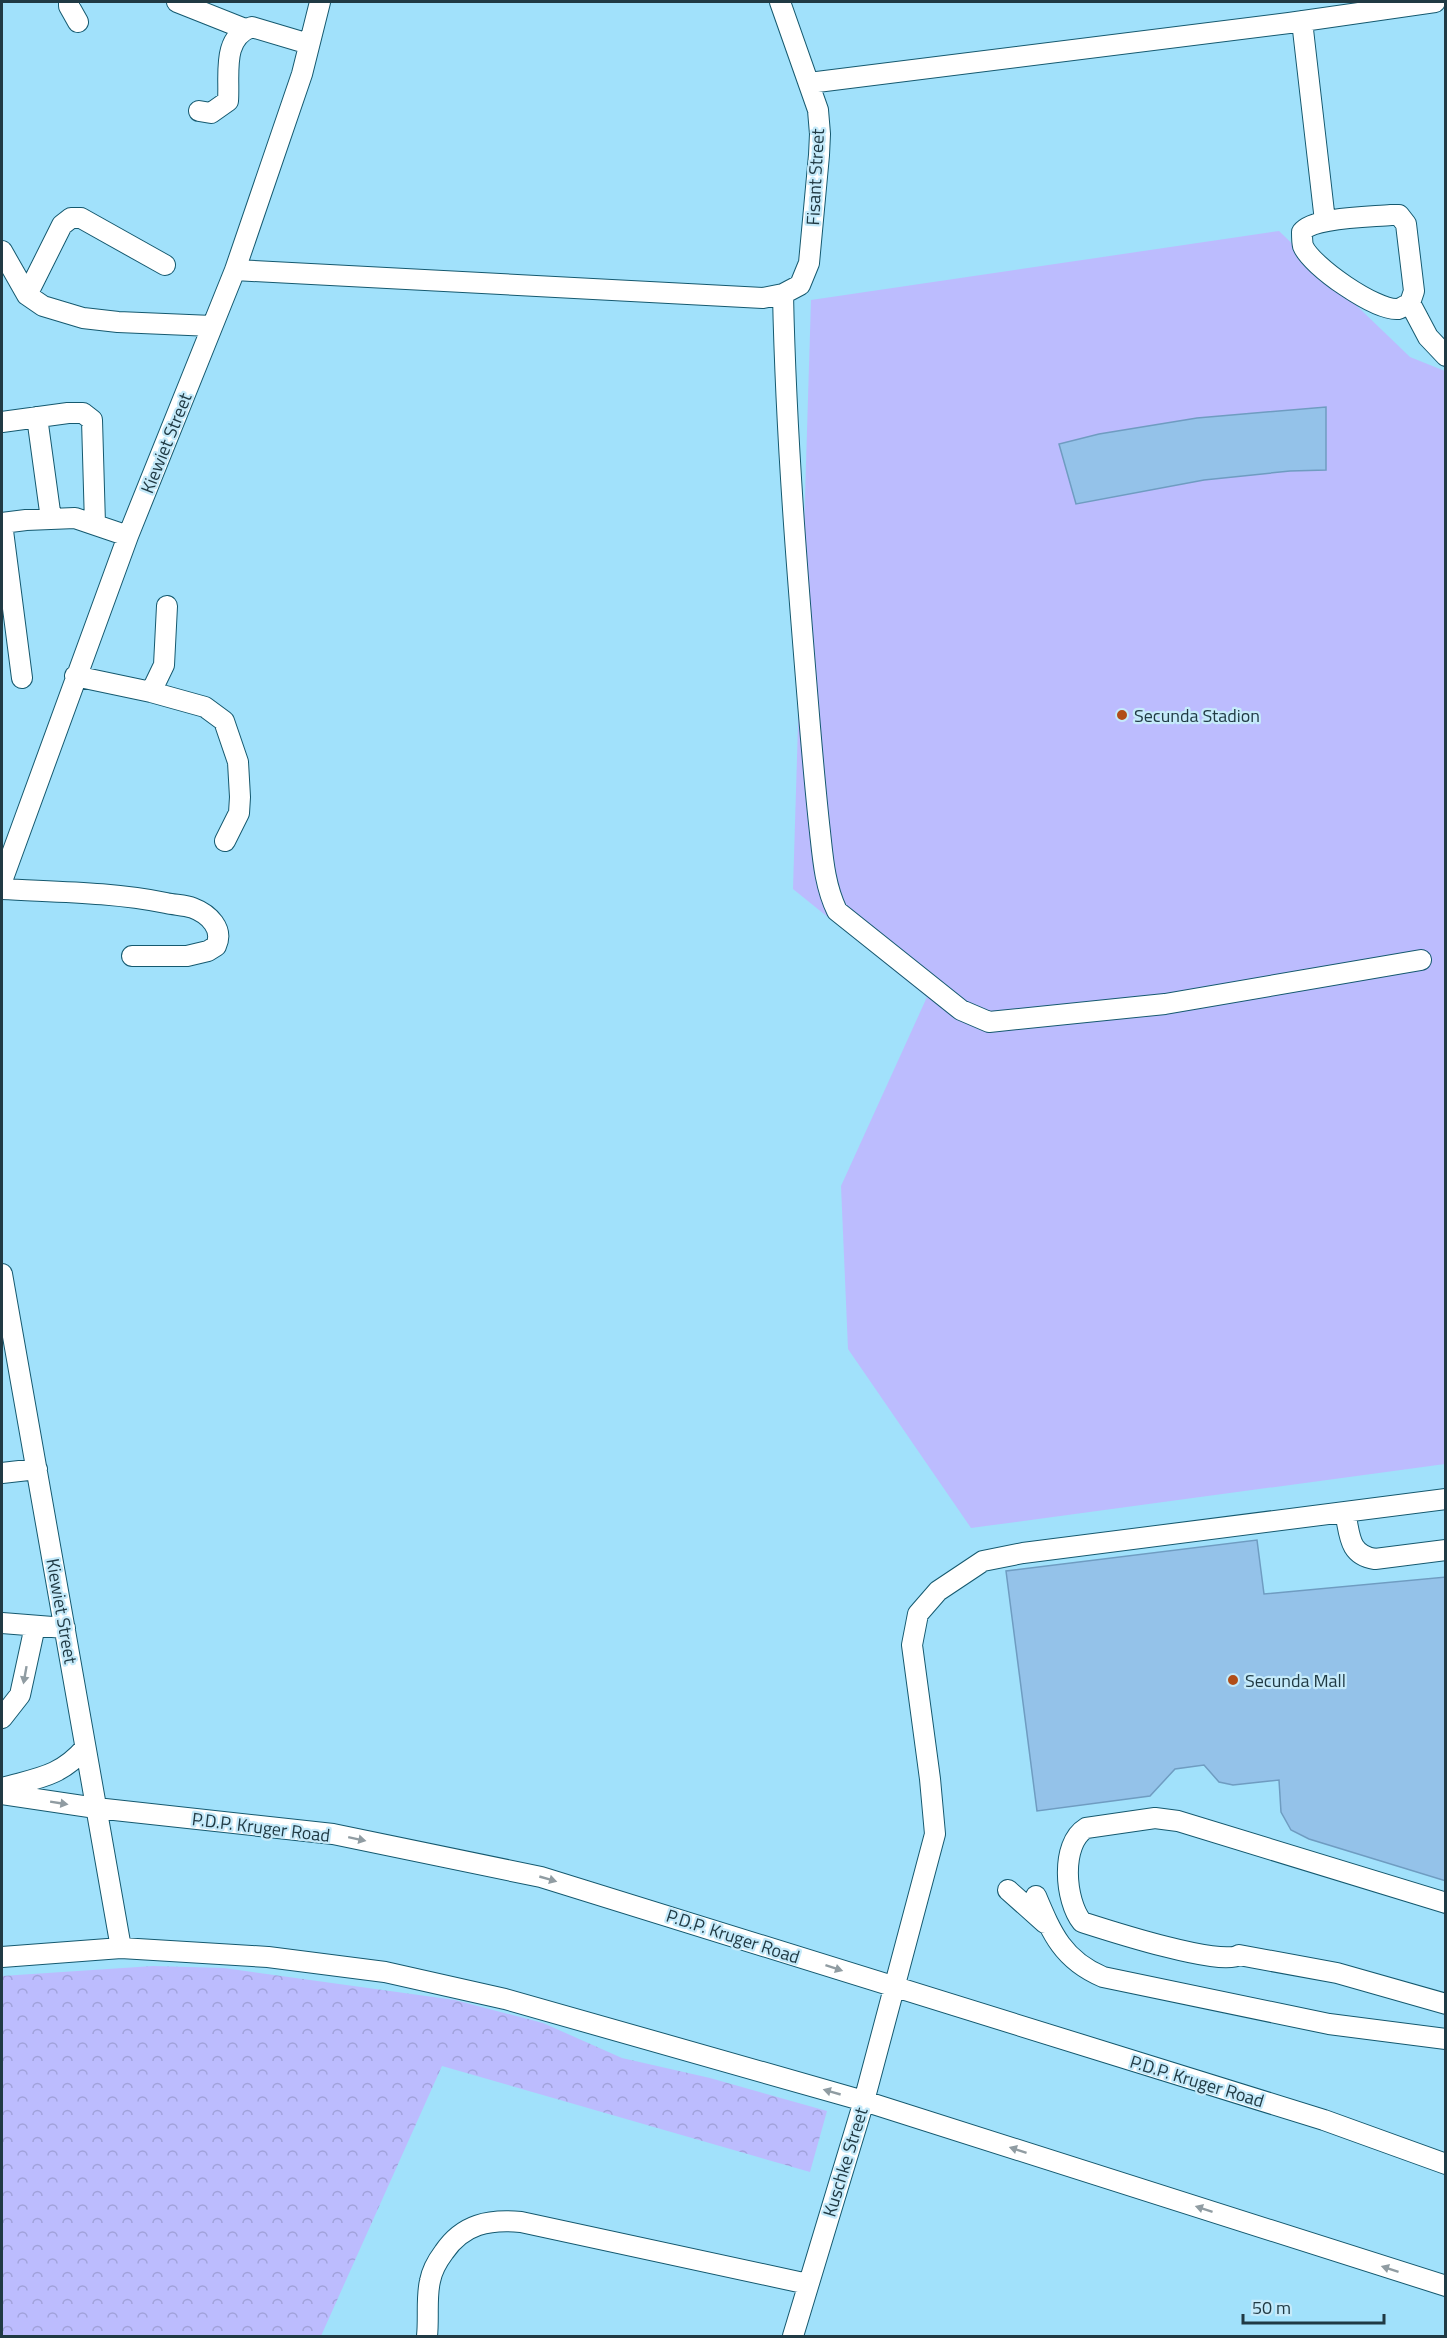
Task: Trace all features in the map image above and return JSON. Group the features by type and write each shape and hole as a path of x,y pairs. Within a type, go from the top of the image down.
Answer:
{"street":[{"path":"69,2 78,22"},
{"path":"177,2 245,29"},
{"name":"Kiewiet Street","path":"2,881 128,536 235,270 299,85 320,2"},
{"name":"Fisant Street","path":"780,2 818,110 820,134 809,263 791,290 785,390 796,566 816,797 825,873 829,894 837,911 961,1011 989,1022 1165,1004 1421,960"},
{"path":"808,83 1302,21 1435,2"},
{"path":"1302,21 1325,221"},
{"path":"199,111 211,113 228,101 230,48 236,37 245,29 252,27 309,44"},
{"path":"1391,215 1399,215 1404,219 1414,291 1410,303 1399,309 1391,308 1360,297 1333,276 1303,245 1302,232 1304,229 1325,221 1391,215"},
{"path":"27,295 62,225 71,218 81,218 165,265"},
{"path":"2,251 27,295 43,306 83,318 118,322 212,326"},
{"path":"235,270 763,298 791,290"},
{"path":"1410,303 1428,337 1446,356"},
{"path":"2,422 68,413 83,413 92,420 95,524"},
{"path":"38,417 51,519"},
{"path":"22,678 2,523 75,519 128,536"},
{"path":"151,692 164,665 167,606"},
{"path":"75,676 205,706 224,721 238,762 240,797 238,813 225,841"},
{"path":"2,890 136,897 193,909 209,917 218,932 219,939 216,946 196,955 132,956"},
{"name":"Kiewiet Street","path":"2,1274 62,1605 120,1948"},
{"path":"2,1473 37,1469"},
{"name":"Kuschke Street","path":"793,2337 864,2101 934,1834 930,1779 912,1644 918,1614 938,1591 983,1561 1023,1553 1446,1499"},
{"path":"1345,1512 1354,1548 1364,1558 1375,1559 1446,1550"},
{"path":"2,1623 65,1628"},
{"path":"2,1718 20,1695 35,1626"},
{"path":"2,1788 57,1773 71,1764 85,1748"},
{"name":"P.D.P. Kruger Road","path":"2,1794 96,1808 333,1834 541,1877 1324,2120 1446,2164"},
{"path":"1446,1903 1178,1821 1155,1818 1086,1828 1079,1833 1070,1850 1072,1904 1082,1922 1185,1952 1231,1958 1239,1955 1337,1973 1446,2004"},
{"path":"1008,1890 1049,1927"},
{"path":"1036,1896 1049,1927 1060,1944 1078,1964 1103,1977 1329,2024 1446,2039"},
{"path":"2,1957 120,1948 268,1957 385,1972 505,1999 864,2101 1446,2286"},
{"path":"427,2337 430,2281 437,2261 453,2239 468,2228 501,2220 521,2222 808,2284"}],"green space":[{"name":"Secunda Stadion","path":"1279,231 1410,357 1445,371 1445,1464 971,1528 848,1349 841,1186 927,997 793,889 811,300"},
{"path":"153,1966 224,1968 455,2000 543,2023 622,2058 710,2078 827,2111 810,2172 442,2066 321,2336 2,2336 2,1976"}],"building":[{"path":"1326,407 1326,470 1290,471 1204,480 1076,504 1059,444 1099,434 1197,418"},
{"name":"Secunda Mall","path":"1257,1540 1264,1594 1446,1577 1446,1881 1309,1839 1291,1830 1281,1812 1279,1780 1233,1785 1219,1782 1204,1765 1175,1769 1150,1796 1037,1811 1006,1571"}],"place":[{"name":"Secunda Stadion","path":"1122,715"},
{"name":"Secunda Mall","path":"1233,1680"}]}
